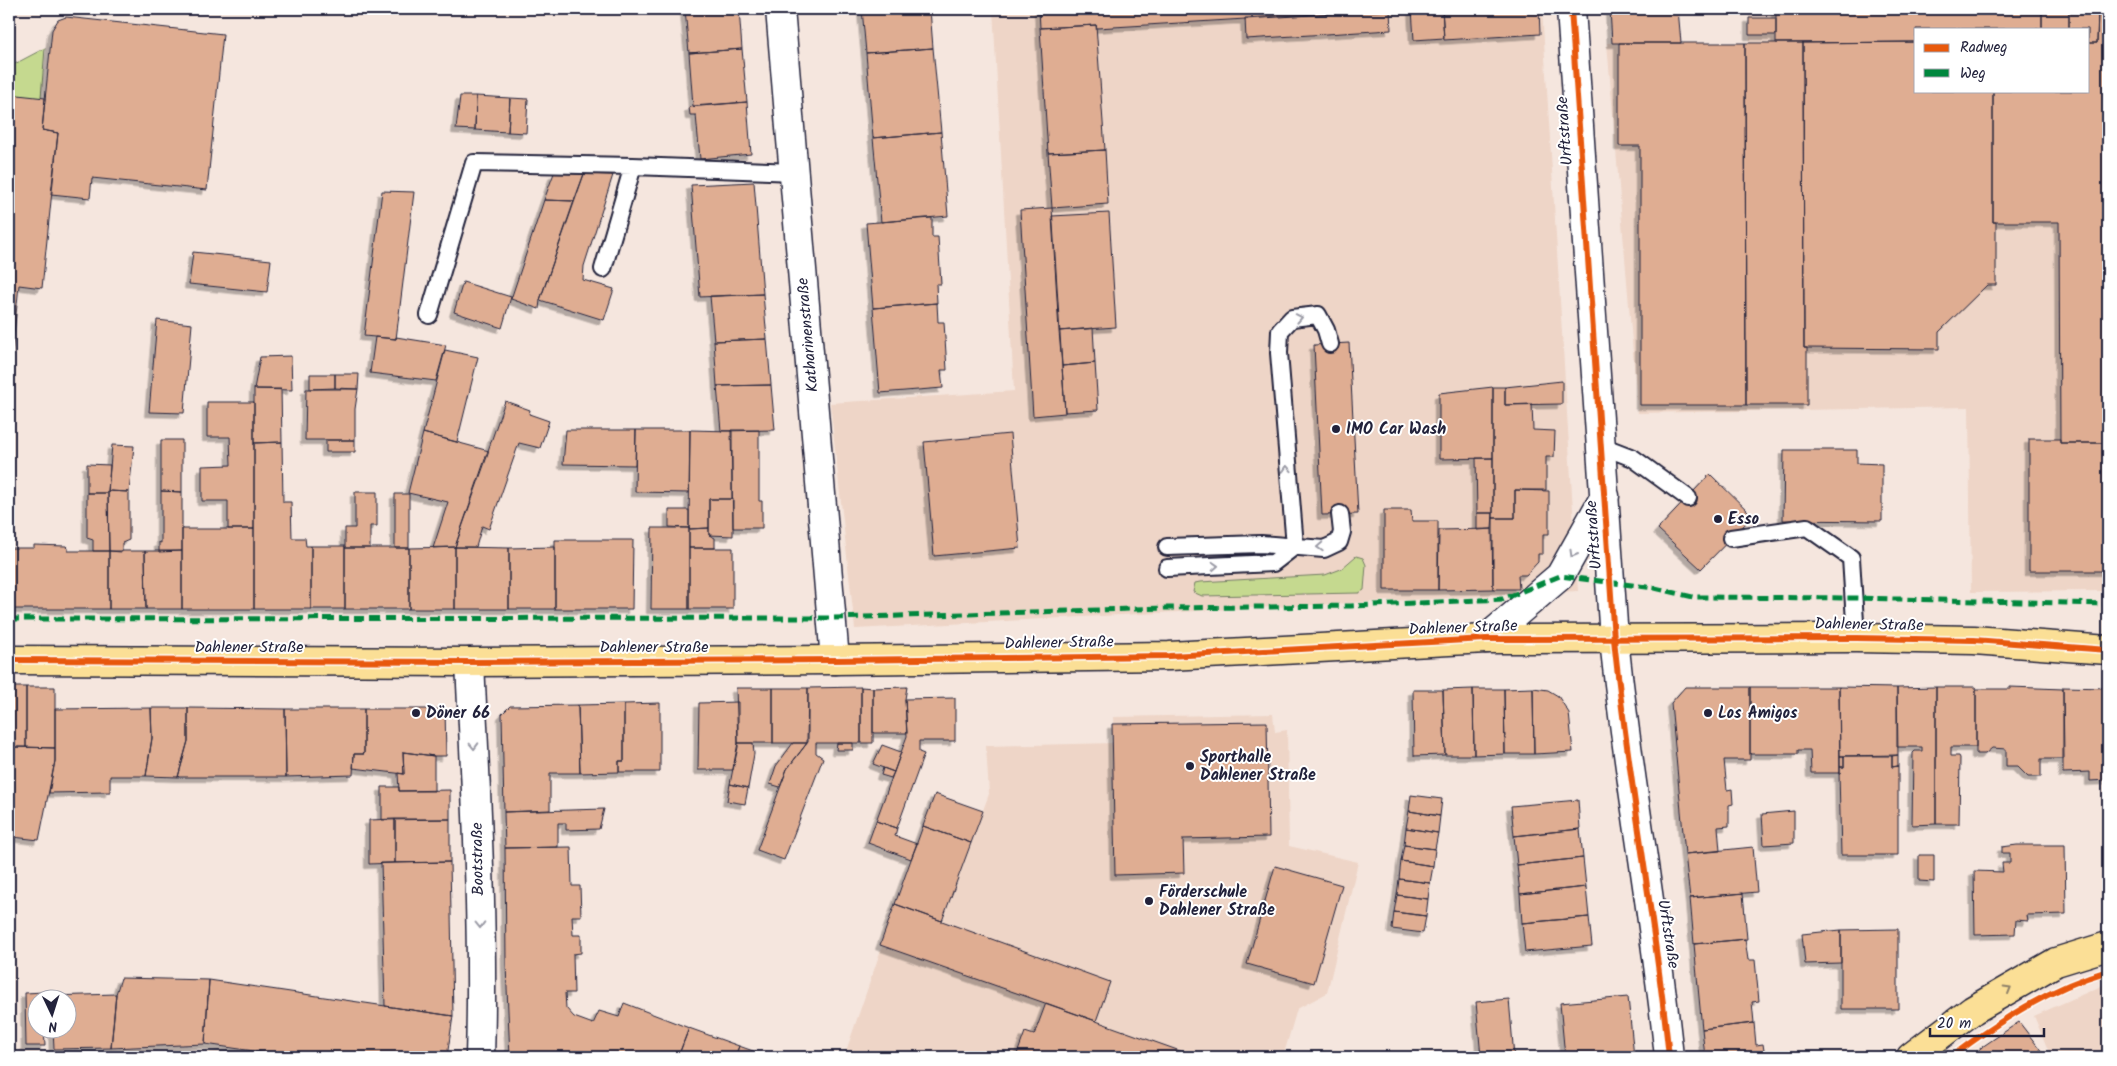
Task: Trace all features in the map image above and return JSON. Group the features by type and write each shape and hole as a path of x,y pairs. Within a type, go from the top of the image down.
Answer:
{"main road":[{"name":"Dahlener Straße","path":"9,660 470,662 1169,656 1486,639 1856,638 1974,640 2108,650"},
{"path":"1911,1057 1973,1010 2056,962 2108,946"}],"street":[{"name":"Katharinenstraße","path":"780,9 835,660"},
{"name":"Urftstraße","path":"1571,9 1614,639 1621,713 1661,981 1669,1057"},
{"name":"Urftstraße","path":"1486,639 1560,576 1605,496"},
{"name":"Bootstraße","path":"470,662 478,838 482,1004 480,1057"}],"lane":[{"path":"430,315 474,163 794,172"},
{"path":"603,269 633,166"},
{"path":"1295,546 1279,353 1280,331 1292,318 1318,315 1326,330 1330,344"},
{"path":"1602,446 1634,458 1688,498"},
{"path":"1167,547 1261,544 1324,549 1339,542 1342,532 1340,514"},
{"path":"1731,538 1807,527 1851,558 1856,638"},
{"path":"1167,568 1273,563 1295,546"}],"shaded area":[{"path":"993,9 1542,9 1578,591 855,629 830,403 1014,391"},
{"path":"1749,9 2108,9 2108,591 1971,592 1969,407 1638,413 1607,43 1750,44"},
{"name":"Förderschule Dahlener Straße","path":"1273,714 1275,732 1287,730 1289,846 1358,862 1327,993 1297,1009 1283,1057 844,1057 884,941 929,957 989,794 986,746 1115,743 1113,717"},
{"path":"2108,983 2108,1057 2051,1057 2034,1016"}],"green space":[{"path":"45,48 41,98 9,95 9,67"},
{"path":"1356,556 1363,558 1366,565 1364,590 1359,593 1202,596 1193,592 1195,583 1200,582 1325,575 1341,569"}],"building":[{"path":"685,9 739,9 742,49 689,53"},
{"path":"862,9 930,9 933,48 866,53"},
{"path":"1039,9 1411,9 1097,28 1096,25 1040,28"},
{"path":"1412,9 1442,9 1444,38 1414,40"},
{"path":"1442,9 1539,9 1540,34 1444,40"},
{"path":"1610,9 1678,9 1681,43 1612,43"},
{"path":"1776,9 2042,10 2042,28 1914,28 1914,42 1776,43"},
{"path":"2069,9 2069,10 1937,10"},
{"path":"2069,9 2098,9 2097,43 2090,43 2090,28 2069,28"},
{"path":"2098,9 2108,9 2108,443 2060,443 2059,222 1993,222 1993,92 2090,92 2090,43 2097,43"},
{"path":"1390,10 1391,30 1246,39 1245,18"},
{"path":"2042,10 2069,10 2069,28 2042,28"},
{"path":"66,17 223,34 207,190 92,178 90,198 51,194 58,133 42,130 52,30 58,20"},
{"path":"1749,18 1776,18 1776,35 1749,35"},
{"path":"1096,25 1105,150 1048,153 1040,28"},
{"path":"1914,42 1914,92 1993,92 1993,222 1996,222 1996,285 1987,285 1939,332 1939,349 1804,348 1803,43"},
{"path":"1619,43 1745,43 1746,405 1640,405 1640,146 1619,146"},
{"path":"1745,43 1803,43 1804,348 1807,348 1807,405 1746,405"},
{"path":"933,48 941,132 873,138 866,53"},
{"path":"742,49 747,102 693,106 689,53"},
{"path":"9,94 45,98 42,130 58,133 42,288 19,285 9,383"},
{"path":"460,96 476,96 475,130 456,129"},
{"path":"476,96 510,98 508,132 475,130"},
{"path":"510,98 528,99 526,133 508,132"},
{"path":"747,102 751,154 700,159 696,115 690,115 689,107"},
{"path":"941,132 948,216 881,222 873,138"},
{"path":"1105,150 1108,204 1052,208 1048,153"},
{"path":"554,173 584,174 574,201 544,200"},
{"path":"584,174 613,175 584,266 583,280 614,289 604,320 540,300"},
{"path":"754,182 763,294 700,297 691,185"},
{"path":"382,191 414,192 396,339 364,336"},
{"path":"544,200 574,201 540,300 539,309 511,299"},
{"path":"1052,208 1065,413 1033,416 1020,210"},
{"path":"1109,213 1116,327 1059,331 1052,216"},
{"path":"932,218 932,237 938,237 941,284 936,284 937,303 873,308 866,223"},
{"path":"193,252 271,260 267,292 189,284"},
{"path":"463,282 511,297 502,328 454,312"},
{"path":"763,294 767,339 714,341 710,296"},
{"path":"937,303 938,322 944,322 947,370 941,370 943,388 880,393 873,308"},
{"path":"157,320 192,324 184,413 149,412"},
{"path":"1093,328 1095,363 1062,366 1059,331"},
{"path":"375,337 396,339 396,337 446,345 436,381 370,373"},
{"path":"767,339 771,385 717,386 714,341"},
{"name":"IMO Car Wash","path":"1349,343 1358,514 1322,515 1314,345"},
{"path":"445,350 478,357 457,442 423,433"},
{"path":"291,356 292,390 254,389 260,357"},
{"path":"1095,363 1098,410 1065,412 1062,366"},
{"path":"310,374 335,374 335,388 310,389"},
{"path":"335,374 359,374 358,389 335,388"},
{"path":"1562,381 1562,404 1505,405 1505,387"},
{"path":"771,385 775,430 721,431 717,386"},
{"path":"1493,387 1505,387 1505,405 1532,404 1533,430 1555,431 1554,457 1546,457 1546,490 1515,490 1515,518 1493,518"},
{"path":"1493,387 1493,458 1439,459 1439,393"},
{"path":"254,389 281,389 282,442 254,443"},
{"path":"306,389 358,389 355,409 355,440 305,440"},
{"path":"505,401 530,410 529,414 549,421 540,448 519,443 489,529 482,526 476,547 455,547"},
{"path":"207,402 254,402 254,529 228,529 228,501 202,501 202,466 231,465 230,437 207,437"},
{"path":"566,430 636,430 635,465 563,464"},
{"path":"636,430 690,430 689,493 635,492"},
{"path":"690,430 732,431 732,499 709,499 709,528 689,529"},
{"path":"731,430 759,430 759,501 762,501 762,528 733,528"},
{"path":"423,433 489,451 455,547 433,548 448,502 408,493"},
{"path":"1010,434 1020,548 934,556 924,442"},
{"path":"2029,439 2060,439 2060,443 2108,443 2108,571 2029,571"},
{"path":"161,440 182,440 182,492 161,491"},
{"path":"326,440 355,440 355,452 326,452"},
{"path":"282,442 283,502 291,502 292,538 305,538 306,546 311,546 311,609 254,609 254,443"},
{"path":"112,445 134,446 129,492 108,491"},
{"path":"1784,450 1857,450 1857,463 1882,464 1882,521 1783,520"},
{"path":"1476,458 1493,458 1493,513 1477,513"},
{"path":"87,464 110,465 108,493 87,493"},
{"path":"1710,474 1753,516 1701,569 1658,529"},
{"path":"1515,490 1549,491 1549,534 1543,534 1543,554 1538,554 1538,562 1526,575 1518,575 1519,589 1493,589 1493,518 1515,518"},
{"path":"108,491 129,492 129,540 122,543 122,552 109,551"},
{"path":"161,491 182,492 182,551 159,552 159,542 161,543"},
{"path":"355,492 377,492 377,526 370,526 370,548 345,548 345,528 355,528"},
{"path":"87,493 108,493 109,551 93,551 93,540 87,538"},
{"path":"395,494 409,494 409,548 395,548"},
{"path":"709,499 733,499 733,536 709,535"},
{"path":"669,510 689,510 689,528 669,527"},
{"path":"1384,510 1411,510 1412,521 1438,521 1438,590 1384,590"},
{"path":"1477,513 1493,513 1492,529 1477,530"},
{"path":"652,528 689,528 689,609 651,609"},
{"path":"709,528 709,535 715,538 715,548 689,548 689,529"},
{"path":"182,529 254,529 254,609 182,609"},
{"path":"1492,529 1493,589 1438,590 1439,530"},
{"path":"555,540 633,540 632,609 555,609"},
{"path":"34,545 66,546 68,551 109,551 109,609 9,609 9,548 34,548"},
{"path":"311,546 345,546 345,609 311,609"},
{"path":"455,547 509,548 509,609 455,609"},
{"path":"455,547 455,609 409,609 409,548"},
{"path":"555,547 555,609 509,609 509,548"},
{"path":"345,548 409,548 409,609 345,609"},
{"path":"689,548 733,548 733,609 689,609"},
{"path":"109,551 145,551 146,609 109,609"},
{"path":"145,551 182,551 182,609 146,609"},
{"path":"9,687 26,687 26,747 9,747"},
{"path":"26,687 55,687 55,748 26,747"},
{"path":"861,687 861,743 816,743 816,753 823,758 784,860 757,850 787,769 808,742 808,688"},
{"path":"861,687 873,688 873,743 861,743"},
{"path":"907,687 905,699 907,733 873,733 873,688"},
{"path":"1685,687 1750,687 1750,760 1724,760 1727,790 1732,789 1733,804 1729,805 1729,826 1718,827 1720,851 1685,854 1671,703"},
{"path":"1750,687 1839,687 1840,773 1811,773 1810,750 1798,750 1798,754 1750,754"},
{"path":"1839,687 1897,688 1898,755 1840,756"},
{"path":"1936,687 1936,824 1912,825 1913,753 1915,751 1922,751 1922,747 1897,747 1897,688"},
{"path":"1936,687 1976,687 1976,747 1951,747 1951,756 1959,756 1960,758 1959,824 1936,824"},
{"path":"2010,687 2063,689 2064,759 2041,759 2041,777 2028,777 2017,766 2006,766 2006,749 1992,748 1985,754 1976,754 1976,689 2010,689"},
{"path":"2063,687 2108,688 2108,780 2090,781 2090,772 2063,773"},
{"path":"736,688 773,688 773,743 738,743"},
{"path":"773,688 808,688 807,743 773,743"},
{"path":"1533,688 1534,754 1505,754 1504,689"},
{"path":"1533,688 1548,690 1558,696 1569,713 1573,752 1534,754"},
{"path":"1473,689 1474,755 1445,755 1443,690"},
{"path":"1473,689 1504,689 1505,754 1474,755"},
{"path":"1413,690 1443,690 1445,755 1414,756"},
{"path":"955,698 955,741 919,741 919,752 924,754 897,828 876,821 907,736 905,699"},
{"path":"738,702 738,747 733,770 698,770 699,703"},
{"path":"660,703 660,772 619,772 619,761 624,761 624,704"},
{"path":"624,704 624,761 619,761 619,772 580,773 578,705"},
{"path":"578,705 580,773 550,773 550,810 504,812 502,714 510,706"},
{"path":"151,708 152,738 146,776 110,776 110,792 49,793 55,761 55,709"},
{"path":"151,708 188,708 188,741 178,777 146,776 152,738"},
{"path":"188,708 285,709 286,777 178,777 188,741"},
{"path":"285,709 364,709 364,754 354,754 353,775 286,777"},
{"path":"364,709 445,709 446,756 403,752 404,774 353,768 354,754 364,754"},
{"name":"Sporthalle Dahlener Straße","path":"1267,722 1269,837 1183,839 1184,873 1115,875 1112,724"},
{"path":"738,743 753,743 754,754 748,788 730,784"},
{"path":"793,743 807,743 787,769 780,787 770,784 776,766"},
{"path":"837,743 853,743 853,750 836,750"},
{"path":"882,745 901,752 894,772 873,764"},
{"path":"9,747 55,748 55,761 39,840 13,837 12,842 9,841"},
{"path":"403,752 434,756 434,791 399,791 398,773 404,774"},
{"path":"1898,755 1898,766 1892,767 1892,756"},
{"path":"1840,756 1844,756 1844,767 1840,767"},
{"path":"1844,756 1892,756 1892,767 1898,766 1898,855 1841,855 1839,773 1840,767 1844,767"},
{"path":"883,768 894,772 891,778 881,775"},
{"path":"730,784 748,788 745,804 727,801"},
{"path":"382,787 399,787 399,791 450,790 450,819 382,820"},
{"path":"935,794 983,811 971,843 923,826"},
{"path":"1411,795 1442,799 1440,816 1409,811"},
{"path":"1578,800 1580,829 1514,836 1511,806"},
{"path":"604,809 599,829 566,830 566,823 558,823 558,847 505,848 504,812"},
{"path":"1409,811 1440,816 1438,833 1406,828"},
{"path":"1794,811 1794,843 1764,845 1762,814"},
{"path":"395,819 395,863 369,864 369,820"},
{"path":"395,819 450,819 450,862 395,863"},
{"path":"876,821 897,828 895,836 917,844 911,859 868,843"},
{"path":"923,826 971,843 942,921 895,904"},
{"path":"1406,828 1438,833 1435,849 1404,845"},
{"path":"1580,829 1583,858 1517,865 1514,836"},
{"path":"1404,845 1435,849 1433,866 1401,861"},
{"path":"2017,845 2065,845 2066,914 2027,915 2028,921 2016,920 2015,934 1975,935 1974,871 2003,872 2002,863 2010,863 2010,853 2002,853 2002,847"},
{"path":"571,847 572,886 580,886 581,916 572,916 573,935 581,935 581,953 573,954 574,993 565,993 566,1008 574,1017 593,1024 599,1011 619,1017 624,1003 689,1028 678,1057 510,1057 506,965 505,848"},
{"path":"1753,847 1757,892 1690,898 1685,854"},
{"path":"1919,855 1934,855 1934,882 1919,881"},
{"path":"1583,858 1586,887 1520,894 1517,865"},
{"path":"1401,861 1433,866 1430,883 1399,879"},
{"path":"450,862 453,1016 385,1006 381,863"},
{"path":"1275,866 1342,885 1314,983 1247,964"},
{"path":"1399,879 1430,883 1428,899 1397,895"},
{"path":"1586,887 1589,917 1522,923 1520,894"},
{"path":"1743,893 1747,939 1694,944 1690,898"},
{"path":"1397,895 1428,899 1426,916 1394,912"},
{"path":"895,904 1110,982 1096,1021 880,945"},
{"path":"1394,912 1426,916 1423,933 1392,929"},
{"path":"1589,917 1592,946 1525,952 1522,923"},
{"path":"1898,929 1898,1009 1841,1009 1841,930"},
{"path":"1841,930 1841,963 1805,964 1802,934"},
{"path":"1745,939 1748,960 1755,960 1759,1001 1752,1002 1754,1023 1702,1029 1694,944"},
{"path":"121,978 209,980 205,1044 111,1048 116,994"},
{"path":"209,980 453,1016 447,1057 295,1057 205,1044"},
{"path":"25,993 28,993 28,1038 45,1038 45,1046 26,1046"},
{"path":"116,994 111,1048 54,1049 53,1038 78,1038 78,995"},
{"path":"1628,997 1634,1057 1565,1057 1560,1003"},
{"path":"1509,999 1514,1057 1481,1057 1476,1002"},
{"path":"1046,1003 1197,1057 1016,1057 1025,1032 1034,1035"},
{"path":"2019,1022 2046,1057 1972,1056 1982,1047"},
{"path":"1754,1023 1756,1045 1763,1044 1765,1057 1705,1057 1702,1029"},
{"path":"689,1028 739,1046 735,1057 678,1057"},
{"path":"739,1046 770,1057 735,1057"}],"marked path":[{"path":"9,619 833,618 1166,608 1351,606 1503,599 1560,576 1655,588 1693,597 1855,598 2108,604"}],"cycle path":[{"path":"1571,9 1614,639 1669,1057"},
{"path":"9,660 470,662 1169,656 1486,639 1856,638 1974,640 2108,650"},
{"path":"1951,1057 2006,1018 2045,996 2086,978 2108,971"}],"place":[{"name":"IMO Car Wash","path":"1336,429"},
{"name":"Esso","path":"1718,519"},
{"name":"Döner 66","path":"416,713"},
{"name":"Los Amigos","path":"1708,713"},
{"name":"Sporthalle Dahlener Straße","path":"1190,766"},
{"name":"Förderschule Dahlener Straße","path":"1149,901"}]}
